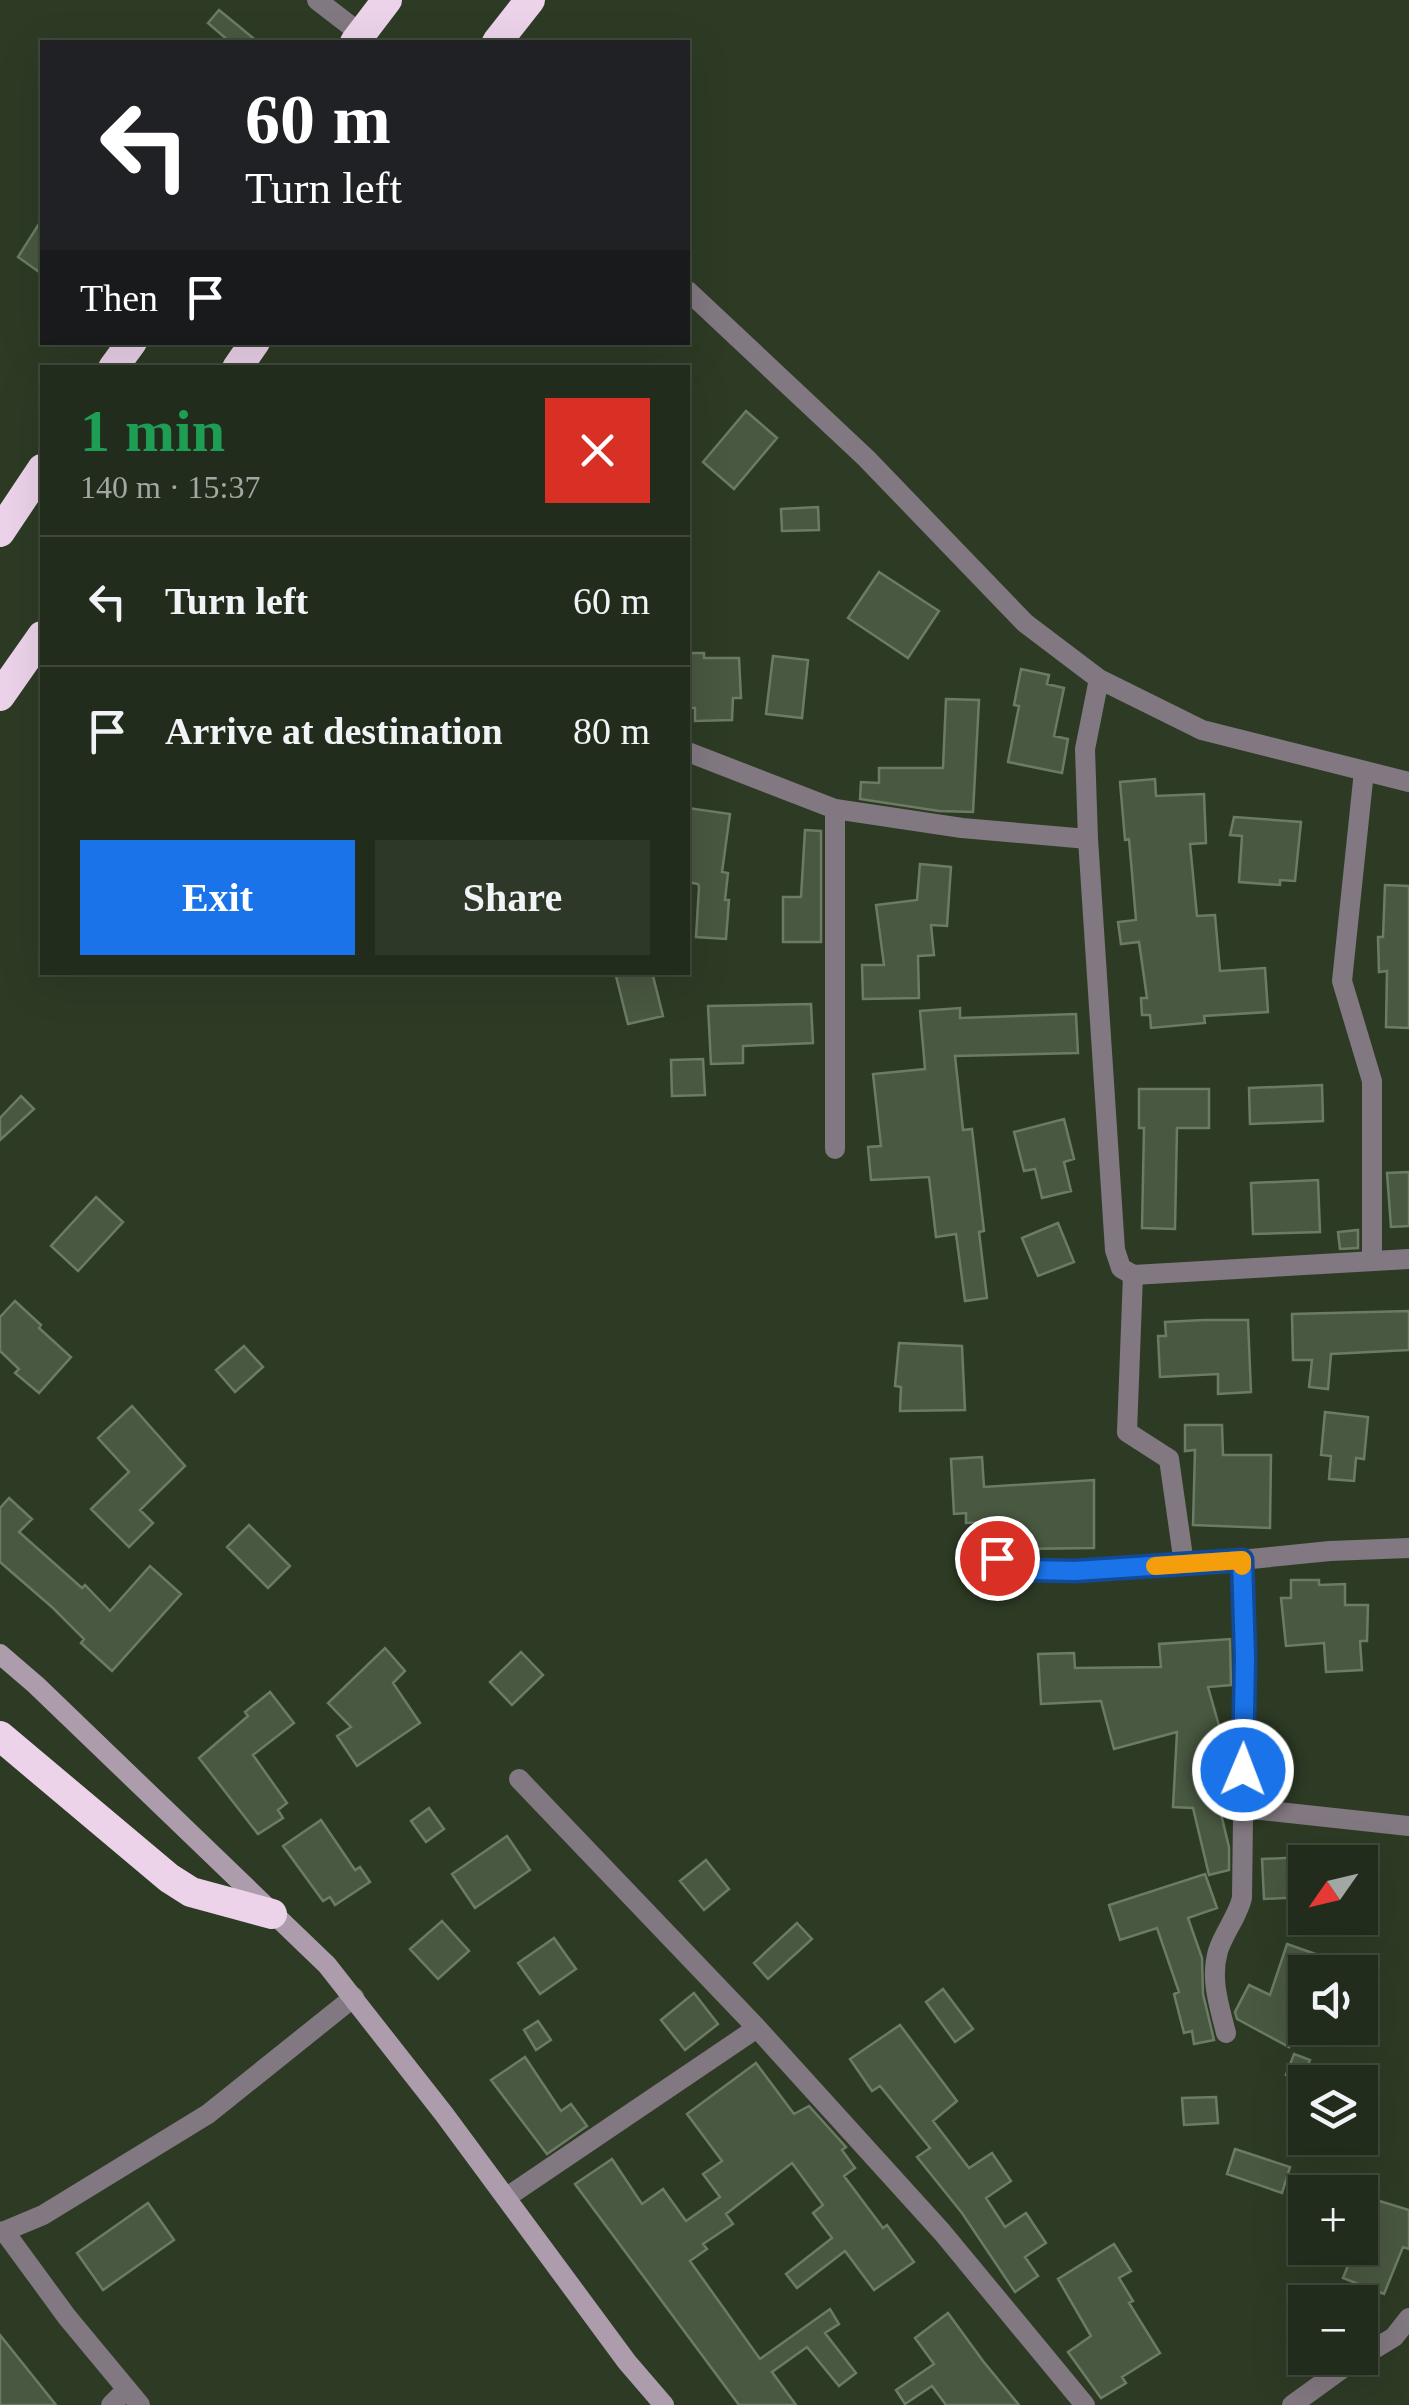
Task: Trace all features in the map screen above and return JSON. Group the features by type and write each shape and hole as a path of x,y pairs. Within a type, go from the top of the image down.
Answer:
{"highway":[{"path":"358,38 387,0"},
{"path":"498,40 530,0"},
{"path":"0,532 40,472"},
{"path":"0,696 40,639"},
{"path":"0,1736 191,1892 272,1914"}],"main road":[{"path":"0,1654 327,1965 507,2197 627,2362 664,2405"}],"street":[{"path":"316,0 358,38"},
{"path":"690,293 866,458 1024,623 1099,679 1202,730 1409,782"},
{"path":"1099,679 1085,749 1088,840 1115,1250 1122,1268 1133,1275 1409,1259"},
{"path":"690,753 835,808 962,828 1088,840"},
{"path":"1364,771 1342,981 1372,1082 1372,1260"},
{"path":"835,808 835,1148"},
{"path":"1133,1275 1127,1432 1168,1459 1184,1564"},
{"path":"997,1558 1032,1570 1075,1571 1409,1548"},
{"path":"1226,2032 1214,1984 1218,1952 1242,1898 1242,1560"},
{"path":"519,1780 757,2028 942,2232 1085,2405"},
{"path":"1242,1808 1409,1826"},
{"path":"111,2405 133,2397 2,2232 42,2215 208,2114 354,1996"},
{"path":"507,2197 757,2028"},
{"path":"1292,2405 1402,2340 1409,2318"}],"building":[{"path":"219,10 256,40 228,40 208,23"},
{"path":"40,222 40,273 18,257"},
{"path":"746,411 777,438 734,489 703,462"},
{"path":"818,507 819,530 782,531 781,509"},
{"path":"879,572 939,611 908,658 848,618"},
{"path":"690,653 704,653 704,658 739,658 741,698 733,698 732,720 695,721 695,708 690,708"},
{"path":"773,656 808,660 802,718 766,714"},
{"path":"1021,669 1049,675 1047,684 1064,688 1054,736 1068,739 1062,773 1008,762 1019,706 1014,705"},
{"path":"946,699 979,700 973,812 860,799 861,782 879,783 879,768 943,768"},
{"path":"1155,779 1156,796 1204,794 1206,843 1190,844 1197,916 1215,915 1220,971 1265,968 1268,1012 1204,1016 1205,1023 1151,1028 1150,1015 1142,1015 1141,998 1147,998 1139,942 1121,944 1118,922 1136,920 1120,782"},
{"path":"690,808 730,814 722,872 728,873 726,939 696,937 698,884 690,882"},
{"path":"1234,817 1301,822 1295,881 1280,880 1280,885 1239,882 1242,836 1230,835"},
{"path":"805,830 821,831 821,942 783,942 783,897 801,897"},
{"path":"920,864 951,867 947,926 931,925 934,955 918,956 919,998 863,999 862,965 884,965 876,905 917,900"},
{"path":"1385,885 1409,886 1409,1028 1386,1027 1387,971 1379,972 1378,937 1383,937"},
{"path":"616,975 653,975 663,1016 628,1024"},
{"path":"811,1004 813,1043 743,1046 743,1063 711,1064 708,1006"},
{"path":"960,1008 960,1018 1076,1014 1078,1053 955,1056 963,1130 972,1129 987,1298 965,1301 956,1234 936,1237 929,1177 871,1180 868,1147 881,1146 873,1074 925,1069 920,1011"},
{"path":"703,1059 705,1095 672,1096 671,1060"},
{"path":"1322,1085 1323,1121 1250,1124 1249,1088"},
{"path":"1139,1089 1209,1089 1209,1128 1177,1128 1175,1229 1142,1228 1144,1128 1139,1128"},
{"path":"21,1096 34,1109 0,1140 0,1118"},
{"path":"1064,1119 1074,1159 1064,1162 1071,1191 1042,1198 1035,1169 1024,1171 1014,1132"},
{"path":"1409,1172 1409,1226 1391,1227 1387,1173"},
{"path":"1318,1180 1320,1232 1253,1234 1251,1183"},
{"path":"96,1197 123,1222 78,1271 51,1246"},
{"path":"1058,1223 1074,1262 1038,1276 1022,1238"},
{"path":"1358,1230 1358,1248 1340,1249 1338,1232"},
{"path":"15,1301 71,1357 39,1393 15,1373 19,1369 0,1351 0,1317"},
{"path":"1409,1311 1409,1350 1331,1354 1328,1389 1309,1387 1312,1360 1293,1360 1292,1314"},
{"path":"1248,1320 1251,1392 1218,1394 1218,1374 1160,1377 1158,1336 1166,1336 1165,1322"},
{"path":"899,1343 962,1346 965,1410 900,1411 901,1387 895,1386"},
{"path":"244,1346 263,1367 235,1392 216,1370"},
{"path":"132,1406 185,1466 140,1510 153,1523 129,1547 91,1509 129,1472 98,1438"},
{"path":"1325,1412 1368,1417 1364,1459 1356,1458 1354,1481 1329,1479 1331,1456 1321,1455"},
{"path":"1185,1425 1222,1425 1223,1455 1271,1455 1270,1528 1193,1525 1195,1450 1185,1451"},
{"path":"982,1457 984,1487 1094,1480 1094,1548 1013,1549 1010,1521 966,1523 966,1513 954,1514 951,1459"},
{"path":"9,1498 32,1519 19,1532 82,1588 85,1585 110,1611 150,1566 181,1594 112,1671 81,1643 84,1639 53,1608 0,1562 0,1508"},
{"path":"249,1525 290,1566 268,1588 227,1547"},
{"path":"1291,1580 1345,1584 1345,1605 1368,1605 1367,1641 1360,1641 1362,1670 1326,1672 1324,1643 1286,1646 1281,1598 1291,1598"},
{"path":"1230,1639 1231,1685 1208,1687 1225,1736 1221,1814 1229,1847 1229,1870 1209,1875 1193,1808 1173,1807 1177,1732 1114,1749 1101,1701 1041,1704 1038,1654 1074,1653 1075,1668 1161,1667 1159,1644"},
{"path":"385,1648 405,1671 393,1683 420,1723 357,1766 337,1736 351,1727 328,1703"},
{"path":"521,1652 543,1675 512,1705 490,1682"},
{"path":"270,1692 294,1723 253,1755 287,1803 278,1810 283,1818 258,1834 199,1758"},
{"path":"429,1808 444,1829 426,1842 411,1821"},
{"path":"321,1820 355,1870 360,1867 370,1882 335,1905 330,1897 323,1901 283,1846"},
{"path":"507,1836 530,1870 475,1908 452,1874"},
{"path":"1288,1858 1288,1898 1264,1899 1262,1859"},
{"path":"706,1860 729,1889 704,1910 680,1881"},
{"path":"1205,1874 1217,1908 1188,1918 1202,1958 1203,1994 1214,2040 1194,2044 1192,2031 1184,2033 1174,1994 1179,1992 1157,1928 1120,1940 1109,1905"},
{"path":"442,1921 469,1951 438,1979 410,1949"},
{"path":"797,1923 812,1939 768,1979 754,1963"},
{"path":"554,1938 576,1969 540,1994 518,1963"},
{"path":"1287,1944 1318,1955 1288,1955 1289,2047 1237,2019 1235,2012 1249,1985 1270,1995"},
{"path":"943,1989 973,2029 955,2042 926,2002"},
{"path":"694,1993 718,2024 685,2050 661,2020"},
{"path":"538,2021 551,2040 536,2050 524,2030"},
{"path":"900,2025 957,2101 933,2121 969,2168 992,2153 1011,2181 986,2198 1005,2227 1026,2213 1046,2243 1025,2257 1038,2276 1015,2292 962,2213 917,2157 930,2148 880,2086 872,2091 850,2059"},
{"path":"1294,2054 1310,2060 1308,2065 1290,2065"},
{"path":"525,2057 561,2111 571,2104 587,2126 547,2154 491,2080"},
{"path":"756,2063 794,2114 809,2106 846,2147 842,2150 855,2168 844,2176 914,2262 874,2290 845,2251 797,2288 786,2274 832,2238 813,2213 823,2205 792,2163 726,2214 733,2224 703,2244 707,2249 690,2261 760,2359 830,2309 839,2324 825,2333 856,2373 839,2386 807,2347 772,2372 796,2405 739,2405 575,2184 612,2159 642,2204 663,2189 686,2221 720,2197 703,2174 722,2161 687,2114"},
{"path":"1216,2097 1218,2123 1184,2125 1182,2098"},
{"path":"1235,2149 1290,2167 1282,2193 1227,2174"},
{"path":"1378,2201 1409,2210 1409,2249 1403,2247 1384,2294 1378,2292 1378,2285 1361,2285 1343,2278 1348,2265 1378,2265"},
{"path":"148,2203 174,2240 103,2290 77,2253"},
{"path":"1114,2244 1131,2271 1119,2278 1133,2301 1129,2303 1160,2353 1122,2377 1126,2383 1101,2398 1068,2352 1091,2336 1058,2279"},
{"path":"948,2313 1019,2405 946,2405 932,2386 905,2404 896,2390 934,2364 915,2338"},
{"path":"0,2335 56,2405 0,2405"}],"slow traffic":[{"path":"1155,1566 1242,1560 1242,1566"}],"route":[{"path":"997,1558 1032,1570 1075,1571 1242,1560 1243,1770"}]}
